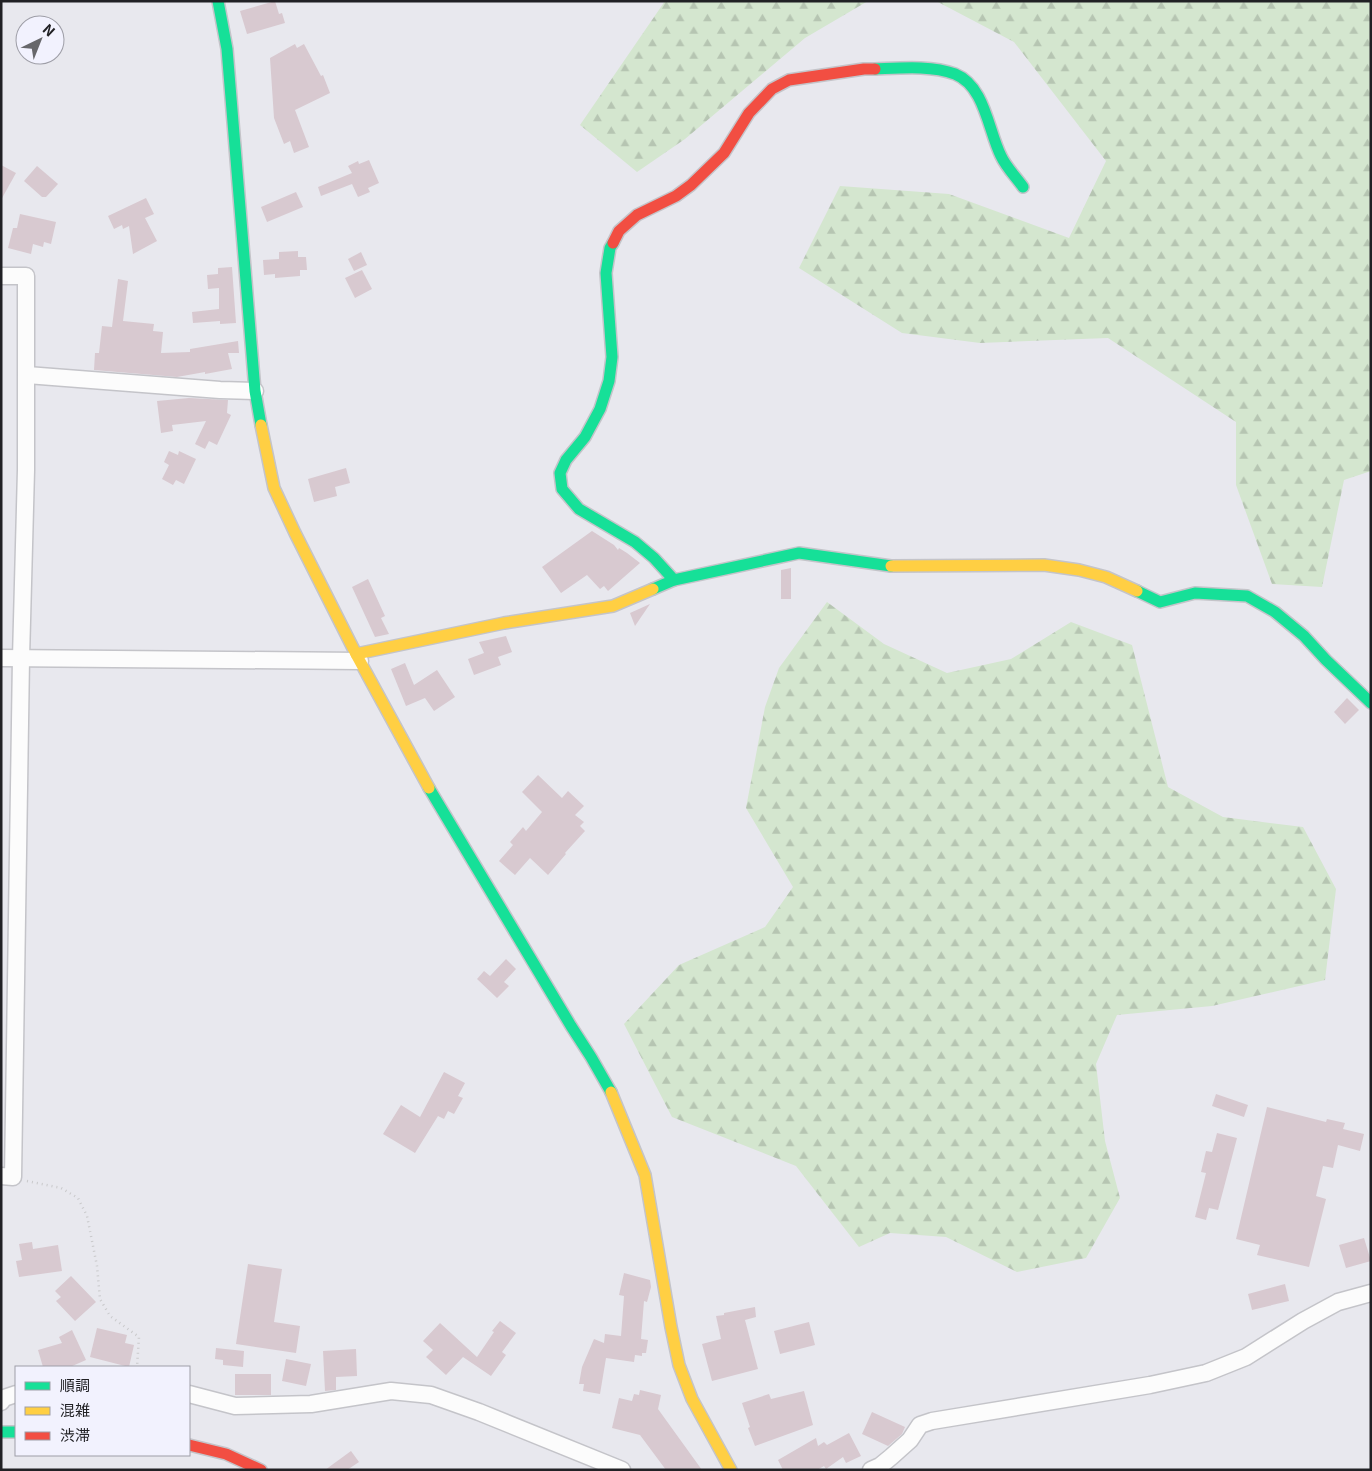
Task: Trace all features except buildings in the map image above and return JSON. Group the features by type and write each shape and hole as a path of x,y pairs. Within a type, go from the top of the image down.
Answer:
{"main road":[{"path":"218,1 227,49 255,391 274,488 358,657 438,805 591,1057 615,1100 644,1175 679,1365 692,1399 731,1470"},
{"path":"674,580 654,558 635,542 579,509 562,489 560,473 566,460 585,437 600,409 609,381 612,357 606,273 610,248 619,230 637,215 676,196 691,185 724,152 750,114 772,89 789,80 864,69 922,67 955,74 967,82 978,96 1001,156 1022,187"},
{"path":"358,657 504,623 613,606 674,580 799,553 885,566 1044,565 1079,570 1106,577 1160,602 1195,594 1246,596 1275,612 1304,636 1371,703"},
{"path":"1,1432 15,1432"},
{"path":"190,1445 209,1448 243,1460 261,1470"}],"street":[{"path":"1,276 26,276 27,375 7,1177"},
{"path":"27,375 255,391"},
{"path":"1,658 358,657"},
{"path":"872,1470 892,1458 910,1440 920,1425 932,1421 1150,1385 1206,1373 1246,1358 1303,1321 1338,1302 1371,1293"},
{"path":"190,1394 235,1406 311,1404 391,1391 431,1395 479,1412 622,1470"},
{"path":"1,1402 4,1398 15,1394"}],"path":[{"path":"7,1177 61,1188 78,1198 86,1216 97,1266 100,1299 110,1316 139,1337 137,1366"}],"green space":[{"path":"665,1 868,1 805,38 685,139 637,172 580,125"},
{"path":"936,1 1371,1 1371,471 1344,480 1322,587 1272,584 1236,485 1236,422 1108,338 980,343 902,333 799,268 840,186 949,194 1069,238 1106,161 1014,42"},
{"path":"827,602 884,644 947,673 1011,659 1071,622 1132,645 1168,787 1223,817 1303,827 1336,889 1325,980 1212,1006 1117,1015 1096,1064 1105,1141 1120,1198 1086,1258 1017,1272 946,1237 890,1233 859,1247 796,1166 672,1117 624,1024 679,965 765,927 793,887 746,808 765,707 779,668"}],"traffic: fast":[{"path":"218,1 227,49 255,391 261,425"},
{"path":"875,69 936,69 955,74 965,80 979,98 1003,160 1023,187"},
{"path":"613,243 610,248 606,273 612,357 609,381 600,409 585,437 566,460 560,473 562,489 579,509 635,542 654,558 674,580"},
{"path":"653,589 674,580 799,553 891,566"},
{"path":"1137,591 1160,602 1195,593 1247,596 1275,612 1304,636 1371,703"},
{"path":"429,788 611,1092"},
{"path":"1,1432 15,1432"}],"traffic: slow":[{"path":"261,425 274,488 356,654 429,788"},
{"path":"891,566 1044,565 1079,570 1106,577 1137,591"},
{"path":"356,654 504,623 613,606 653,589"},
{"path":"611,1092 645,1175 679,1365 692,1399 731,1470"}],"traffic: jam":[{"path":"613,243 619,231 637,215 676,196 691,185 724,153 749,113 772,89 789,80 875,69"},
{"path":"190,1445 226,1454 261,1470"}]}
